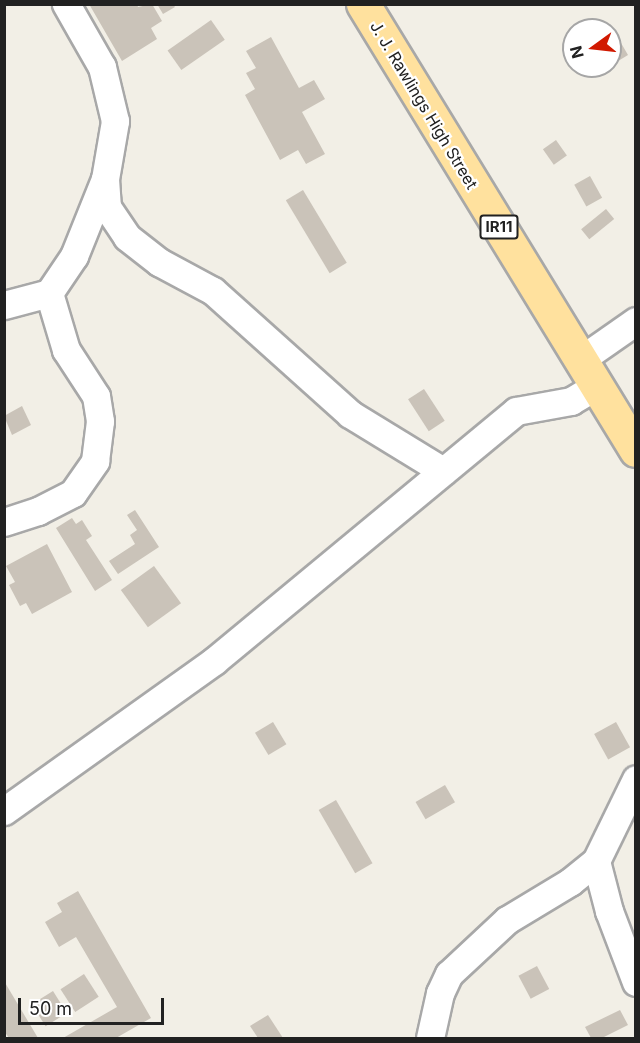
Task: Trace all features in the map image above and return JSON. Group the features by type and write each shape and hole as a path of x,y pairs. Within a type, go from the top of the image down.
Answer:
{"main road":[{"name":"J. J. Rawlings High Street","path":"363,4 636,450"}],"street":[{"path":"4,305 49,293 74,256 105,179 115,121 102,67 66,4"},
{"path":"105,179 107,207 127,237 159,262 213,291 272,341 350,414 443,471"},
{"path":"4,522 38,511 73,493 95,461 100,421 96,396 66,350 49,293"},
{"path":"4,811 214,661 516,411 571,401 588,373 636,321"},
{"path":"430,1038 440,993 449,975 507,920 570,882 596,861 636,779"},
{"path":"596,861 609,911 636,982"}],"building":[{"path":"89,4 137,4 138,7 152,4 162,21 151,28 157,39 122,61"},
{"path":"157,4 173,4 175,7 163,14"},
{"path":"211,20 225,40 181,70 168,50"},
{"path":"271,37 299,88 314,80 325,99 302,112 325,154 306,164 298,150 280,160 245,95 255,89 246,73 256,68 246,51"},
{"path":"622,45 628,55 622,59"},
{"path":"556,140 567,156 554,165 543,149"},
{"path":"590,176 602,198 586,207 574,185"},
{"path":"303,190 347,263 330,273 286,200"},
{"path":"606,209 614,219 589,239 581,229"},
{"path":"424,389 445,421 429,431 408,399"},
{"path":"22,406 31,425 12,435 4,416"},
{"path":"135,510 159,547 118,574 109,561 135,544 130,535 137,530 127,515"},
{"path":"72,518 76,524 82,520 92,536 86,540 112,580 95,591 56,528"},
{"path":"47,544 72,592 32,614 26,603 20,606 9,585 15,582 6,566"},
{"path":"154,566 181,603 148,627 121,590"},
{"path":"273,722 286,744 268,755 255,733"},
{"path":"616,722 630,747 608,759 594,734"},
{"path":"445,785 455,802 426,819 416,802"},
{"path":"336,800 373,863 355,873 319,810"},
{"path":"78,891 151,1018 116,1038 63,1038 117,1007 76,937 59,947 45,922 62,912 57,903"},
{"path":"537,966 549,989 531,999 518,976"},
{"path":"84,974 99,997 75,1012 61,989"},
{"path":"4,981 38,1038 9,1038 4,1031"},
{"path":"53,991 67,1013 46,1026 32,1004"},
{"path":"620,1010 628,1025 602,1038 591,1038 585,1027"},
{"path":"268,1015 283,1038 258,1038 250,1026"}]}
